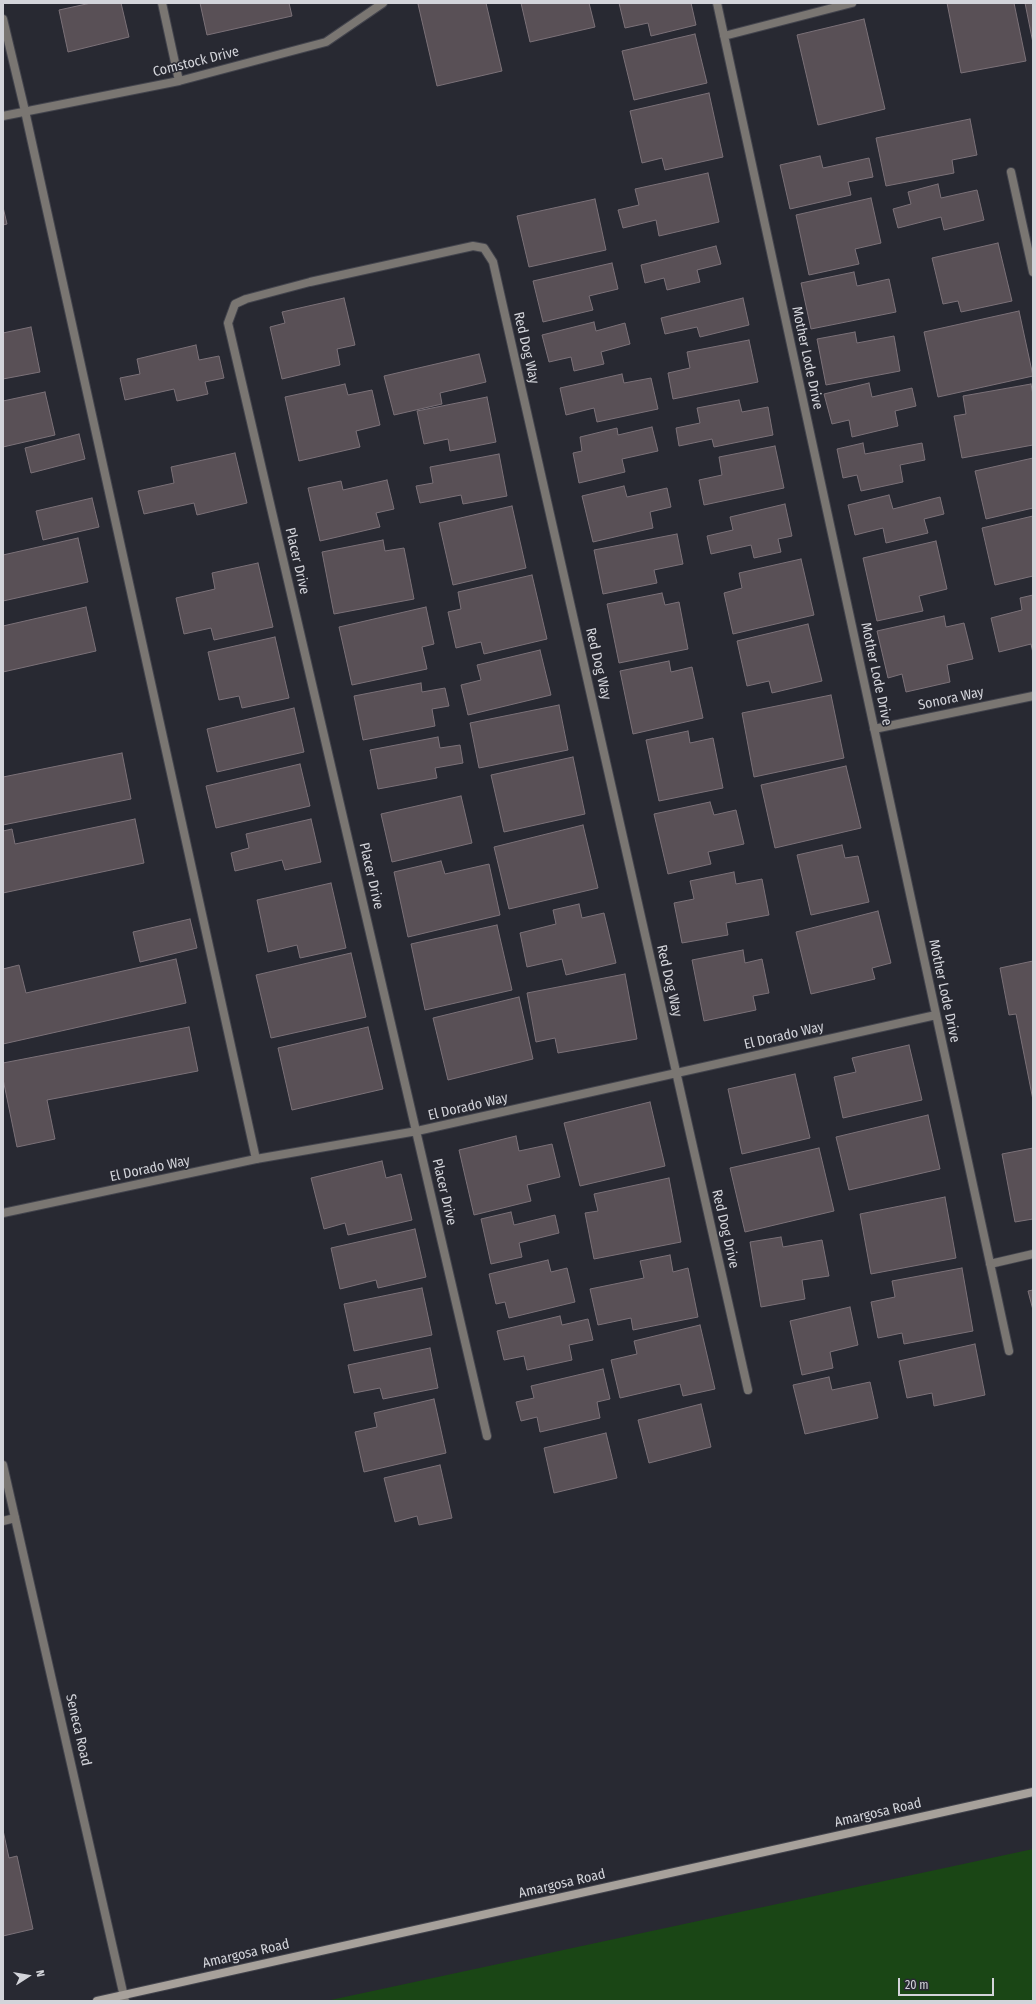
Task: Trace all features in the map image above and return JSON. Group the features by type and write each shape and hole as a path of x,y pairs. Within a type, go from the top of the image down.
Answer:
{"main road":[{"name":"Amargosa Road","path":"97,2001 125,1998 1033,1792"}],"street":[{"path":"162,3 179,81"},
{"name":"Comstock Drive","path":"3,116 179,81 326,42 383,3"},
{"name":"Mother Lode Drive","path":"716,3 1009,1351"},
{"path":"724,36 852,3"},
{"path":"3,19 25,111 256,1159"},
{"path":"1011,172 1033,272"},
{"name":"Red Dog Way","path":"228,323 235,304 310,282 473,246 484,248 493,262 677,1073"},
{"name":"Placer Drive","path":"228,323 487,1436"},
{"name":"Sonora Way","path":"874,728 1033,696"},
{"name":"El Dorado Way","path":"3,1213 256,1159 417,1131 936,1015"},
{"name":"Red Dog Drive","path":"677,1073 748,1390"},
{"path":"990,1264 1033,1254"},
{"name":"Seneca Road","path":"3,1464 125,1998"},
{"path":"3,1521 15,1518"}],"green space":[{"path":"1033,1849 1033,2001 326,2001"}],"building":[{"path":"91,3 121,3 129,37 68,52 59,10"},
{"path":"200,3 289,3 292,16 207,35"},
{"path":"486,3 502,71 437,86 418,4"},
{"path":"521,3 589,3 595,27 530,42"},
{"path":"619,3 691,3 696,25 651,36 648,23 625,28"},
{"path":"947,3 1014,3 1026,61 961,73"},
{"path":"1025,3 1033,3 1033,43"},
{"path":"864,19 885,109 818,125 797,35"},
{"path":"695,34 707,83 634,100 622,51"},
{"path":"709,93 723,157 665,170 662,158 642,163 630,111"},
{"path":"970,119 977,155 952,160 954,173 886,186 876,138"},
{"path":"820,156 823,168 869,158 873,177 848,182 851,195 790,209 780,165"},
{"path":"708,173 719,222 659,236 656,220 623,228 618,210 639,205 635,189"},
{"path":"938,184 941,198 977,190 984,220 944,230 941,217 898,228 893,209 911,204 908,192"},
{"path":"871,198 881,243 855,249 859,264 809,275 796,215"},
{"path":"595,199 606,250 529,267 517,216"},
{"path":"3,207 7,224 3,225"},
{"path":"998,243 1012,301 961,312 958,301 943,304 932,258"},
{"path":"716,246 721,264 697,270 700,282 667,290 664,278 645,283 641,265"},
{"path":"612,263 618,289 589,296 593,310 543,322 533,281"},
{"path":"854,272 857,286 889,279 896,312 811,329 801,283"},
{"path":"344,298 355,345 337,349 340,365 282,379 270,327 285,323 282,312"},
{"path":"743,298 749,325 700,337 697,327 665,334 661,318"},
{"path":"1019,311 1033,376 938,397 924,332"},
{"path":"594,322 596,331 625,323 630,344 601,352 604,364 574,371 571,357 549,362 542,335"},
{"path":"31,327 40,372 3,379 3,333"},
{"path":"855,332 857,343 894,336 900,371 826,385 817,339"},
{"path":"749,340 758,382 673,399 668,373 690,368 687,352"},
{"path":"196,345 199,360 219,356 224,378 205,382 208,394 177,401 174,389 125,400 120,378 140,374 137,359"},
{"path":"479,354 486,382 440,393 442,404 394,415 384,376"},
{"path":"622,374 624,383 651,378 658,409 597,422 594,408 566,415 560,388"},
{"path":"869,383 872,397 912,388 916,406 895,411 898,426 852,437 849,420 832,424 824,394"},
{"path":"345,384 348,395 372,390 380,425 356,431 360,447 299,461 285,397"},
{"path":"1031,384 1033,395 1033,445 962,458 954,416 966,414 963,396"},
{"path":"45,392 55,435 3,447 3,401"},
{"path":"487,397 496,442 450,451 448,439 424,444 417,411"},
{"path":"739,400 742,412 768,407 773,435 714,447 712,439 679,446 676,428 700,423 697,408"},
{"path":"652,427 658,451 622,459 625,472 579,483 573,453 582,451 580,437 617,428 618,435"},
{"path":"79,434 85,459 31,473 25,448"},
{"path":"863,443 865,454 922,443 925,460 900,465 903,482 861,491 857,475 843,478 837,449"},
{"path":"775,446 784,488 704,505 699,480 722,475 719,457"},
{"path":"235,453 247,503 197,515 194,503 144,514 138,491 174,483 171,467"},
{"path":"499,454 507,496 463,504 461,495 420,503 416,486 433,483 430,467"},
{"path":"1033,458 1033,508 986,519 975,471"},
{"path":"387,480 394,509 376,513 380,527 320,541 308,488 341,481 343,490"},
{"path":"624,486 627,497 667,488 671,507 650,512 653,528 593,542 582,496"},
{"path":"889,495 893,509 940,497 944,514 924,519 928,533 886,543 883,528 855,535 848,505"},
{"path":"92,498 99,527 43,540 36,511"},
{"path":"785,504 792,536 778,539 781,552 754,558 751,545 711,554 707,536 733,530 730,517"},
{"path":"512,506 526,568 453,585 439,523"},
{"path":"1033,516 1033,576 995,585 982,528"},
{"path":"677,534 683,564 654,570 657,583 603,594 594,550"},
{"path":"78,538 88,582 3,601 3,555"},
{"path":"383,540 385,551 404,548 414,599 334,614 322,552"},
{"path":"936,541 947,589 919,596 923,611 877,621 863,558"},
{"path":"801,559 814,615 733,634 724,593 742,588 739,573"},
{"path":"258,563 273,627 214,640 211,628 184,634 176,598 215,589 212,573"},
{"path":"532,575 547,639 484,654 481,642 456,648 448,612 461,609 458,592"},
{"path":"662,593 665,605 679,602 688,649 619,663 607,604"},
{"path":"1033,595 1033,653 1031,644 999,652 991,618 1022,610 1020,598"},
{"path":"86,607 96,651 3,672 3,626"},
{"path":"426,607 434,644 422,647 427,669 352,685 339,627"},
{"path":"944,616 946,627 964,623 973,659 947,665 950,682 906,692 902,674 888,678 877,631"},
{"path":"808,624 822,681 772,693 769,681 747,686 737,641"},
{"path":"275,637 289,698 242,708 239,696 219,700 208,652"},
{"path":"540,650 551,695 468,715 461,685 481,680 477,665"},
{"path":"669,661 671,672 692,667 703,718 633,734 620,671"},
{"path":"421,683 422,692 445,688 449,706 432,709 435,726 363,740 354,696"},
{"path":"831,695 844,758 754,777 742,713"},
{"path":"559,705 568,750 479,768 470,723"},
{"path":"294,708 304,752 217,772 207,729"},
{"path":"688,731 690,743 713,738 723,788 659,801 646,740"},
{"path":"438,737 440,748 460,745 463,763 435,768 437,778 378,789 370,750"},
{"path":"122,753 131,799 3,825 3,777"},
{"path":"573,757 585,814 504,832 491,775"},
{"path":"300,764 310,806 216,828 206,786"},
{"path":"846,766 861,828 775,848 761,785"},
{"path":"461,796 472,843 392,862 381,814"},
{"path":"710,802 714,815 736,810 744,844 708,852 711,864 668,874 654,814"},
{"path":"135,819 144,863 3,893 3,831 12,829 15,844"},
{"path":"311,819 321,862 285,870 282,860 235,871 231,853 249,848 246,834"},
{"path":"583,825 598,888 509,909 494,847"},
{"path":"842,845 845,858 858,856 869,902 811,915 797,855"},
{"path":"441,861 445,874 489,864 500,915 408,937 394,872"},
{"path":"734,872 736,884 762,879 769,915 726,923 728,935 682,943 674,903 694,899 690,881"},
{"path":"331,883 346,948 300,958 297,945 268,952 257,900"},
{"path":"579,904 582,918 604,913 616,963 566,975 562,959 527,967 520,933 556,924 553,910"},
{"path":"878,911 891,963 872,968 875,979 811,994 796,932"},
{"path":"190,919 197,948 140,962 133,932"},
{"path":"497,925 512,990 425,1010 411,944"},
{"path":"743,950 745,963 762,959 769,993 753,996 756,1010 704,1021 692,960"},
{"path":"351,953 366,1017 271,1038 256,975"},
{"path":"176,959 186,1003 3,1044 3,969 19,965 26,993"},
{"path":"1033,961 1033,1100 1016,1014 1009,1015 1000,968"},
{"path":"625,974 637,1039 558,1053 555,1038 536,1042 527,993"},
{"path":"519,997 533,1059 448,1080 433,1018"},
{"path":"189,1027 198,1071 47,1100 55,1139 17,1147 3,1079 3,1063"},
{"path":"368,1027 383,1089 292,1110 278,1048"},
{"path":"909,1045 922,1100 843,1118 834,1077 856,1072 852,1058"},
{"path":"795,1074 810,1138 742,1154 728,1089"},
{"path":"650,1102 665,1166 580,1186 564,1123"},
{"path":"928,1115 940,1169 849,1190 836,1137"},
{"path":"516,1136 519,1151 552,1144 560,1177 527,1185 531,1201 474,1215 459,1150"},
{"path":"819,1148 834,1211 745,1232 730,1168"},
{"path":"1033,1148 1033,1219 1015,1222 1002,1154"},
{"path":"382,1161 386,1178 401,1174 412,1220 348,1235 345,1223 324,1229 311,1178"},
{"path":"669,1178 681,1242 594,1259 585,1213 598,1211 594,1194"},
{"path":"945,1197 956,1258 871,1274 860,1214"},
{"path":"511,1212 514,1225 555,1215 559,1233 519,1243 522,1257 491,1264 481,1219"},
{"path":"415,1229 426,1277 378,1288 376,1280 340,1289 331,1248"},
{"path":"781,1237 783,1247 822,1240 829,1276 802,1280 805,1299 761,1307 750,1242"},
{"path":"670,1255 673,1272 688,1268 698,1317 633,1330 631,1318 598,1325 590,1289 644,1278 640,1261"},
{"path":"548,1260 551,1272 567,1268 575,1302 509,1318 505,1302 496,1304 489,1274"},
{"path":"962,1268 973,1331 904,1344 902,1333 878,1338 871,1302 895,1297 892,1281"},
{"path":"422,1288 432,1335 354,1351 344,1304"},
{"path":"1033,1290 1033,1310 1028,1291"},
{"path":"850,1307 858,1345 830,1352 833,1368 802,1375 790,1321"},
{"path":"560,1316 562,1325 588,1319 593,1340 569,1345 572,1360 527,1370 524,1356 504,1360 497,1331"},
{"path":"700,1325 715,1389 683,1396 680,1384 620,1398 611,1360 637,1354 634,1341"},
{"path":"975,1344 985,1395 934,1406 932,1393 907,1398 899,1361"},
{"path":"430,1348 438,1388 383,1399 380,1388 354,1393 348,1365"},
{"path":"603,1369 610,1399 597,1402 600,1418 540,1432 537,1417 521,1421 516,1402 534,1398 531,1386"},
{"path":"829,1377 832,1390 870,1382 878,1418 805,1434 793,1385"},
{"path":"434,1399 446,1453 364,1472 355,1432 377,1427 374,1413"},
{"path":"701,1404 711,1447 649,1463 638,1420"},
{"path":"606,1433 617,1478 554,1493 544,1448"},
{"path":"440,1465 452,1518 419,1525 417,1516 395,1522 384,1478"},
{"path":"3,1830 9,1858 17,1856 33,1929 3,1936"}]}
